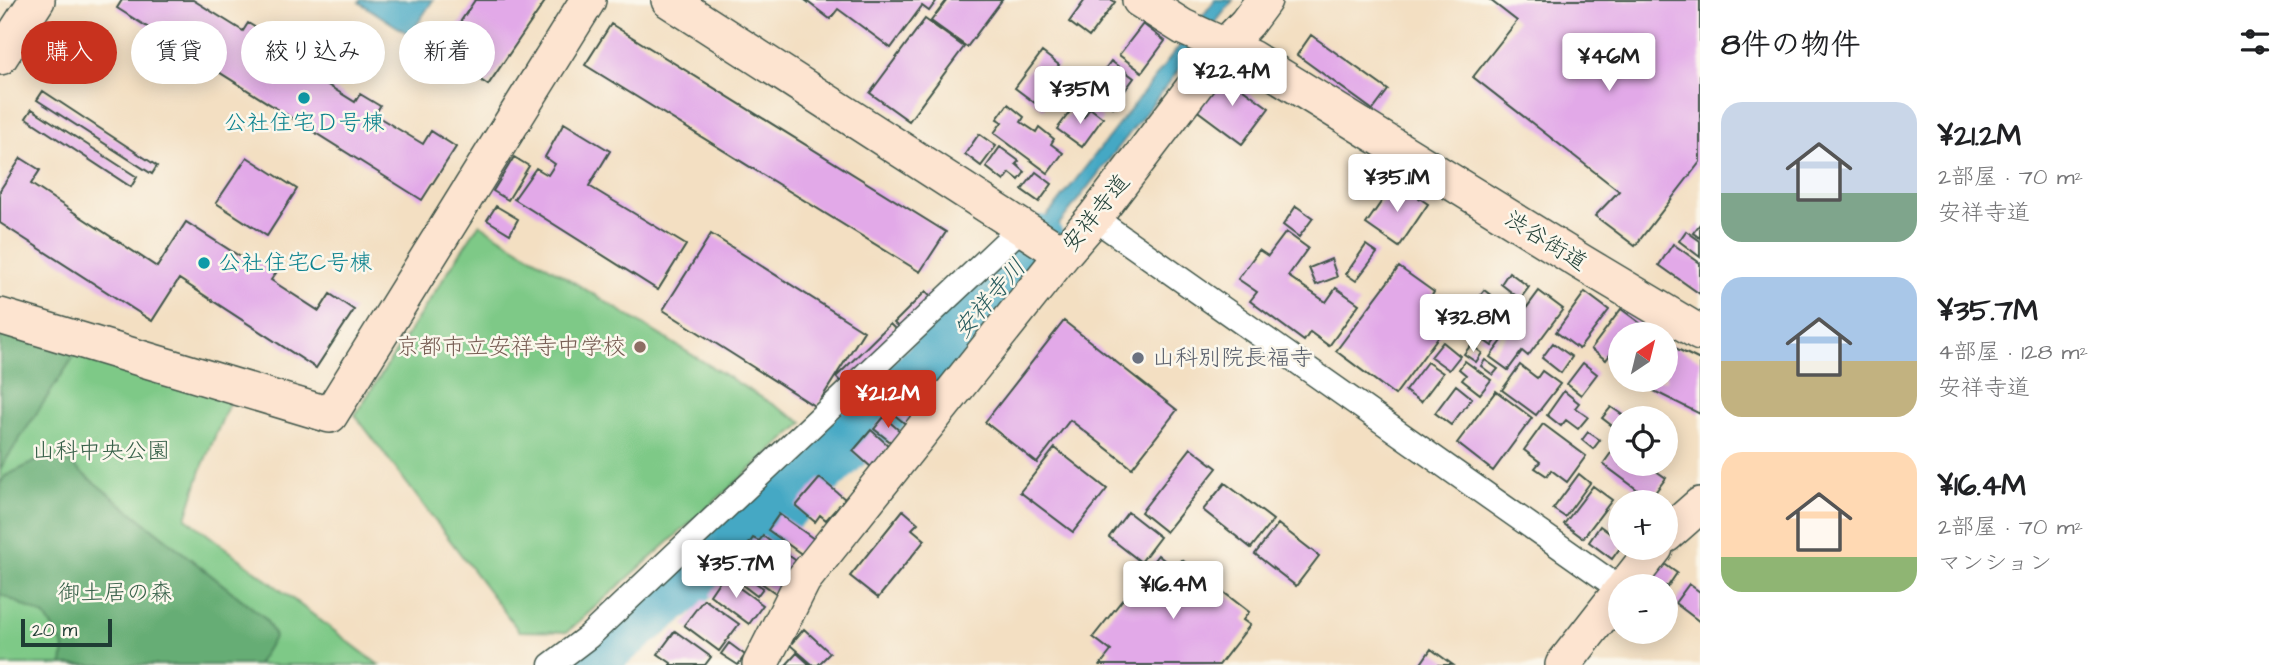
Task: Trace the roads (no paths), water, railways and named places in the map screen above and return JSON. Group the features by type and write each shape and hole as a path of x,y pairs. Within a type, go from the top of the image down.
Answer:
{"street":[{"path":"0,57 37,0"},
{"path":"0,316 330,415 588,0"},
{"path":"669,0 1063,254"},
{"name":"渋谷街道","path":"1140,0 1183,27 1251,58 1700,333"},
{"name":"安祥寺道","path":"760,665 803,580 1094,218 1220,44 1247,23 1265,0"},
{"path":"1094,218 1608,582"},
{"path":"551,665 588,637 1023,226"},
{"path":"1678,524 1700,505"},
{"path":"1634,574 1646,560"},
{"path":"1563,665 1608,607"}],"water":[{"path":"433,0 419,21 399,21 399,28 359,2"},
{"path":"1215,0 1233,0 1011,286 863,420 810,464 602,661 597,665 568,665 688,565 969,306 1057,204"}],"waterway":[{"name":"安祥寺川","path":"583,665 776,512 990,306 1038,242"}],"place":[{"name":"公社住宅Ｄ号棟","path":"304,98"},
{"name":"公社住宅C号棟","path":"204,263"},
{"name":"京都市立安祥寺中学校","path":"640,347"},
{"name":"山科別院長福寺","path":"1138,358"}],"park label":[{"name":"山科中央公園","path":"101,451"},
{"name":"御土居の森","path":"115,593"}]}
